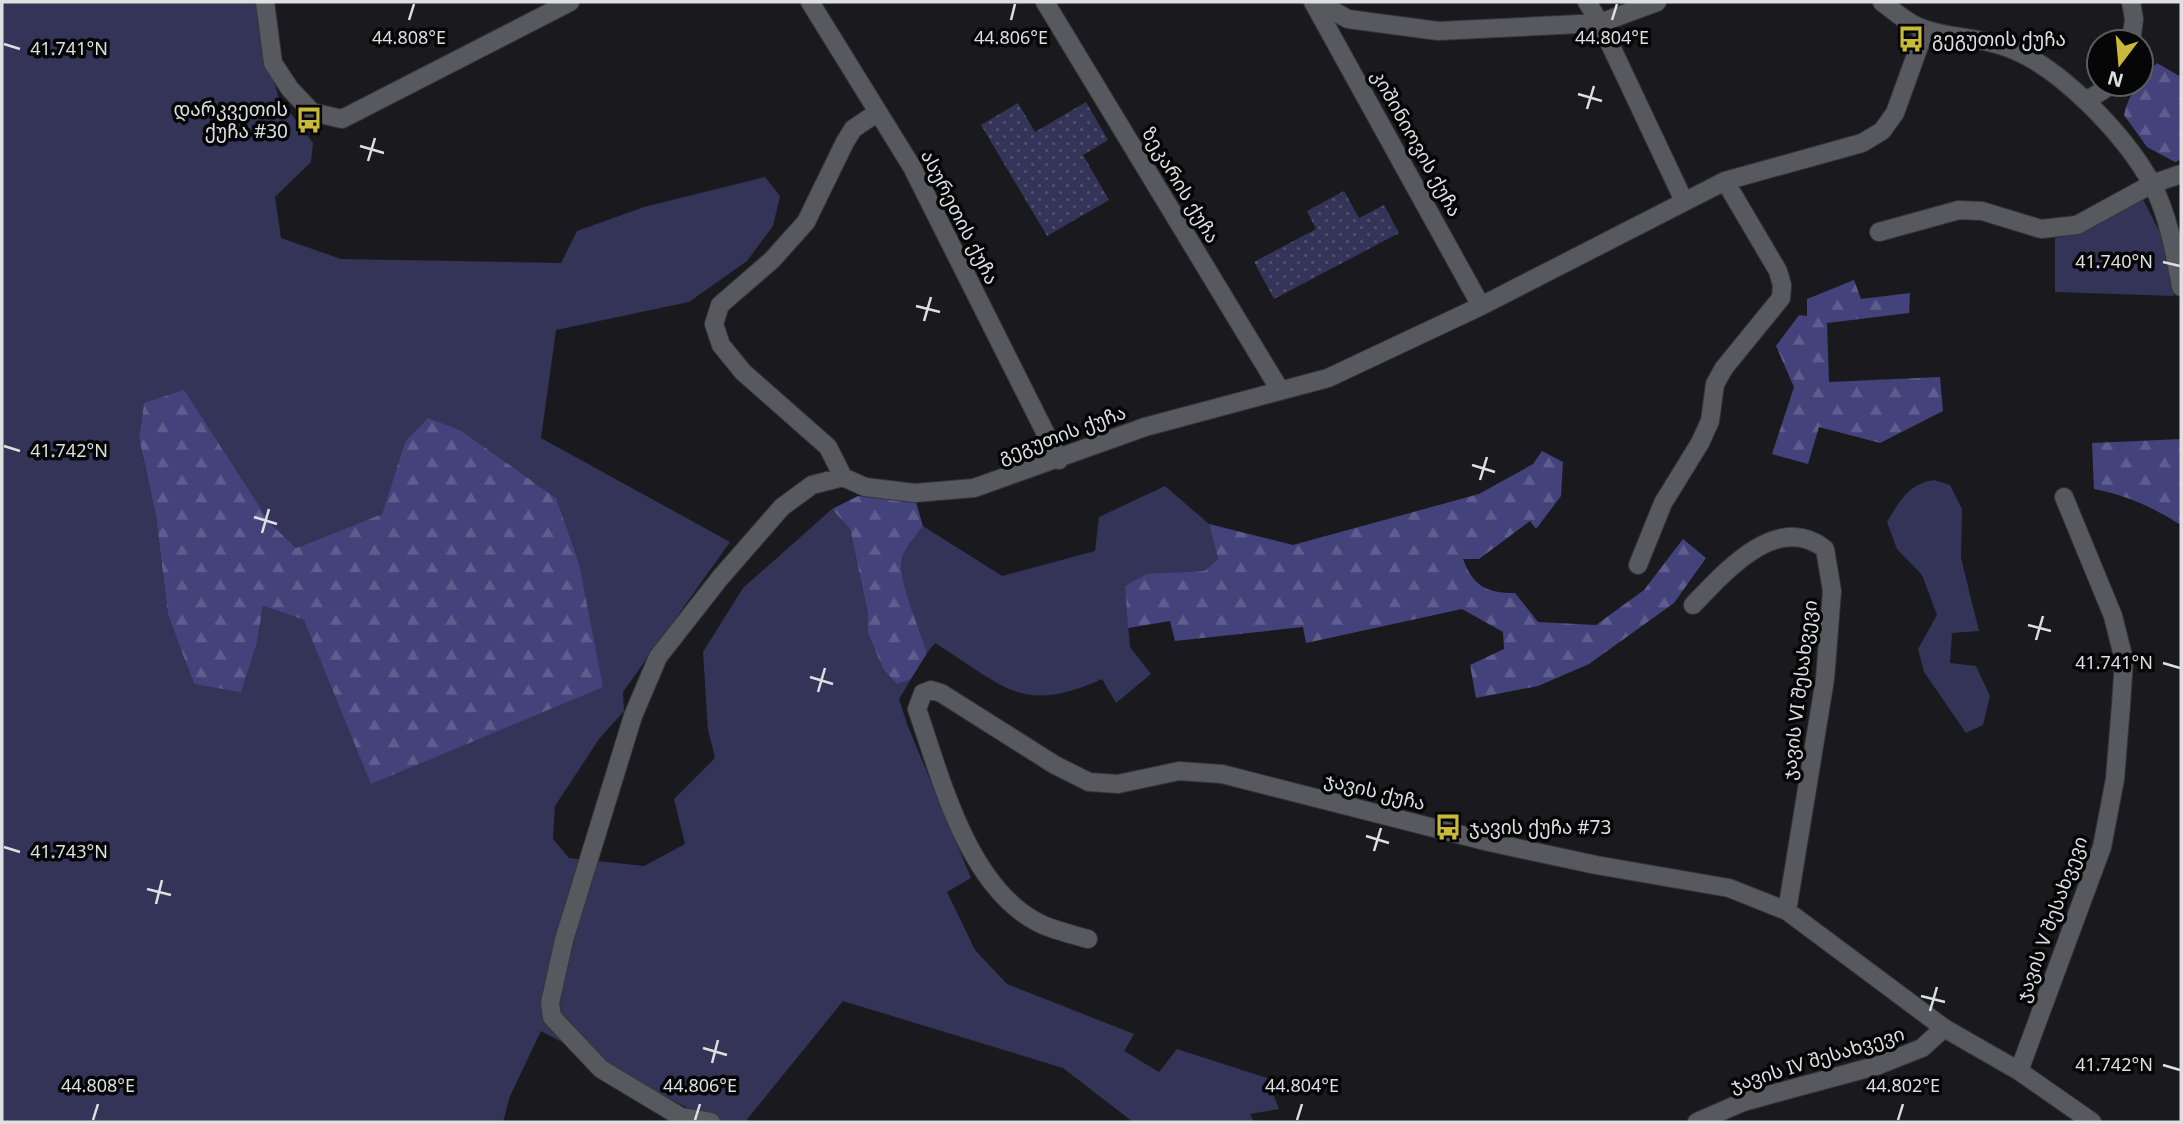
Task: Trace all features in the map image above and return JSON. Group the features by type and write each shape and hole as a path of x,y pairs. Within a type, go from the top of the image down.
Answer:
{"street":[{"path":"265,2 273,63 290,89 312,112 342,119 570,2"},
{"name":"ასურეთის ქუჩა","path":"810,2 912,167 1059,460"},
{"name":"ზეკარის ქუჩა","path":"1045,2 1280,390"},
{"path":"1315,2 1348,19 1438,31 1600,23 1657,2"},
{"name":"კიშინიოვის ქუჩა","path":"1315,2 1482,306"},
{"path":"1587,2 1600,23 1684,201"},
{"path":"1882,2 1925,30 2006,47 2050,68 2086,102 2123,143 2152,184 2166,222 2181,287"},
{"path":"2131,2 2133,28"},
{"name":"გეგუთის ქუჩა","path":"843,477 865,487 915,493 974,488 1059,460 1145,427 1328,378 1482,306 1725,181 1863,143 1882,131 1895,113 1925,30"},
{"path":"2086,102 2092,98"},
{"path":"711,1122 681,1117 601,1069 552,1017 550,1003 564,940 634,716 658,657 720,578 782,508 812,485 843,477 828,447 743,372 722,345 714,324 720,305 772,260 806,222 853,129 878,112"},
{"path":"1879,232 1959,210 1982,211 2040,229 2077,225 2152,184 2181,174"},
{"path":"1638,565 1663,503 1700,443 1710,421 1715,384 1724,368 1781,298 1782,285 1778,271 1725,181"},
{"name":"ჯავის V შესახვევი","path":"2019,1071 2102,847 2115,779 2121,705 2124,660 2113,616 2064,497"},
{"name":"ჯავის VI შესახვევი","path":"1693,605 1738,559 1763,545 1792,535 1813,540 1825,550 1832,591 1825,679 1787,911"},
{"name":"ჯავის ქუჩა","path":"1088,939 1036,921 994,886 960,832 917,709 923,693 931,690 941,693 1055,765 1089,782 1118,784 1179,771 1222,774 1489,842 1596,865 1729,888 1787,911 1944,1028 2019,1071 2092,1122"},
{"name":"ჯავის IV შესახვევი","path":"1697,1122 1743,1102 1879,1065 1922,1048 1944,1028"}],"shaded area":[{"path":"2,2 255,2 278,96 313,143 311,162 275,197 281,238 341,259 561,263 577,231 644,207 765,177 780,196 773,226 747,261 689,302 556,330 541,438 730,542 623,692 624,711 599,739 555,806 553,839 569,858 644,866 685,844 674,799 715,758 708,730 703,652 743,588 832,509 850,529 868,614 868,633 883,669 897,683 911,679 899,699 971,878 947,892 975,950 1007,984 1134,1034 1124,1051 1159,1072 1177,1049 1267,1078 1279,1109 1250,1114 1254,1122 1133,1122 1063,1068 843,1001 745,1122 714,1122 541,1031 510,1096 503,1122 2,1122","holes":["144,403 230,464 270,523 296,548 382,514 405,442 462,431 556,498 324,663 304,620 263,606 257,642 194,684 168,615 156,516 139,439"]},
{"path":"1086,102 1108,140 1083,155 1109,200 1047,236 981,125 1018,103 1035,132"},
{"path":"1344,191 1359,218 1384,205 1399,233 1274,299 1254,262 1316,229 1307,211"},
{"path":"2143,199 2162,237 2174,296 2055,292 2055,238 2094,227"},
{"path":"1934,480 1950,485 1962,509 1961,558 1979,631 1952,633 1950,663 1976,666 1990,696 1983,725 1966,733 1924,672 1918,649 1937,615 1922,575 1897,549 1887,522 1911,490"},
{"path":"1165,486 1209,524 1218,559 1204,571 1176,573 1125,586 1130,647 1151,674 1116,703 1102,679 1074,690 1051,695 1031,695 996,683 935,643 927,653 906,591 901,567 906,550 923,526 1002,576 1095,551 1099,517"}],"green space":[{"path":"2157,63 2181,77 2181,160 2175,162 2147,147 2124,115 2130,98 2155,98"},
{"path":"1854,280 1861,299 1910,293 1909,313 1827,323 1829,382 1940,377 1943,411 1880,443 1819,427 1808,464 1772,454 1794,387 1776,346 1799,315 1807,316 1807,299"},
{"path":"184,390 270,523 296,548 382,514 405,442 428,418 462,431 556,498 579,564 603,687 371,784 304,620 263,606 257,642 241,692 194,684 168,615 156,516 139,438 144,403"},
{"path":"2181,439 2181,525 2140,503 2094,489 2092,443"},
{"path":"1542,451 1563,462 1561,496 1536,529 1530,521 1479,559 1463,559 1471,576 1482,586 1515,593 1538,622 1596,625 1644,590 1683,539 1706,558 1674,603 1589,664 1538,686 1476,698 1470,665 1504,649 1503,632 1462,609 1306,643 1303,627 1175,641 1170,621 1128,628 1125,586 1147,574 1204,571 1218,559 1209,524 1293,545 1479,494 1533,464"},
{"path":"858,496 915,499 923,526 906,550 901,567 906,591 927,653 911,679 897,684 883,669 868,633 868,614 850,529 832,509"}],"place":[{"name":"გეგუთის ქუჩა","path":"1911,39"},
{"name":"დარკვეთის ქუჩა #30","path":"309,120"},
{"name":"ჯავის ქუჩა #73","path":"1448,827"}]}
